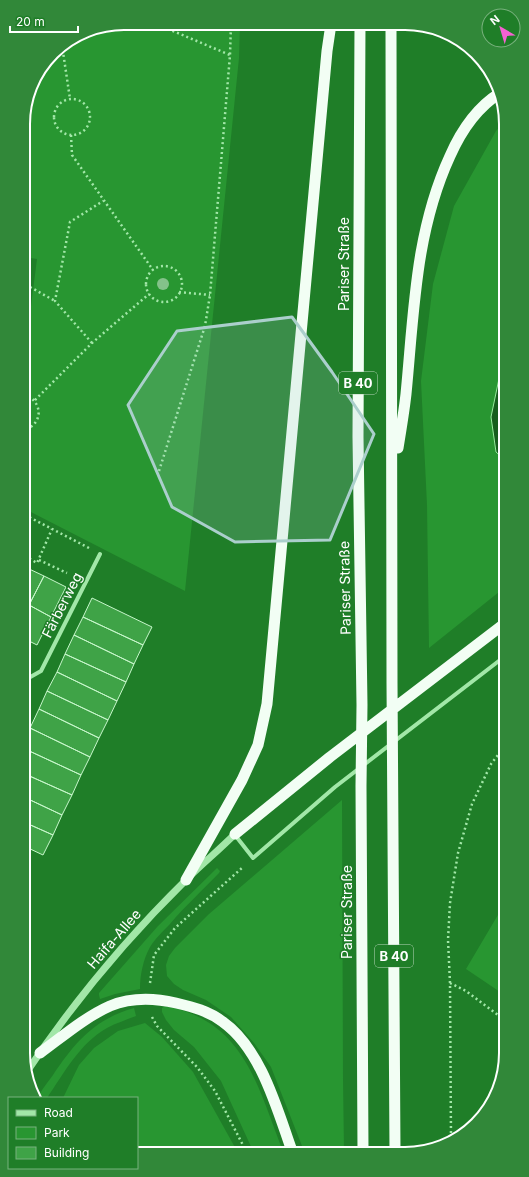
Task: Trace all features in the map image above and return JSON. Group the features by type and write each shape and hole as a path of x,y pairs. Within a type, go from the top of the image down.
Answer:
{"highway":[{"path":"186,880 219,824 242,780 258,744 267,704 330,30"},
{"name":"Pariser Straße","path":"360,30 358,437 362,704 363,1147"},
{"name":"B 40","path":"391,30 393,490 392,682 395,1147"},
{"path":"393,490 406,394 415,287 423,241 433,198 443,170 457,142 475,114 495,97"},
{"path":"235,834 330,757 499,628"},
{"path":"40,1053 85,1021 108,1007 121,1002 148,999 196,1008 209,1013 224,1022 237,1034 250,1051 266,1080 291,1147"}],"street":[{"name":"Färberweg","path":"30,677 41,671 100,554"},
{"path":"235,834 253,858 335,787 499,661"},
{"name":"Haifa-Allee","path":"31,1066 77,1002 134,934 186,880 235,834"}],"path":[{"path":"170,30 230,56"},
{"path":"159,471 206,326 210,295 230,56 231,30"},
{"path":"63,52 70,99"},
{"path":"70,99 81,101 89,110 90,116 87,127 77,134 71,135 65,134 57,126 54,114 59,104 64,100 70,99"},
{"path":"71,135 72,155 153,270"},
{"path":"55,300 70,222 103,201"},
{"path":"164,266 175,270 181,280 182,286 179,292 176,297 165,302 159,301 150,294 146,284 147,279 153,270 164,266"},
{"path":"30,287 55,300 92,343"},
{"path":"179,292 210,295"},
{"path":"35,400 92,343 150,294"},
{"path":"30,396 35,400 39,411 36,422 30,428"},
{"path":"30,518 100,554"},
{"path":"39,560 52,529"},
{"name":"Färberweg","path":"30,559 37,563 39,560 67,573"},
{"path":"451,1135 450,983 448,940 449,910 458,853 472,804 491,764 499,754"},
{"path":"244,1147 215,1091 197,1067 157,1026 150,1014 148,999 154,955 175,928 253,858"},
{"path":"450,983 466,991 499,1016"}],"highlighted area":[{"path":"292,317 374,434 330,540 235,542 172,507 128,405 177,331"}],"green space":[{"path":"118,30 240,30 239,58 185,591 30,512 30,314 37,259 30,258 30,118 37,88 53,62 62,53 82,40 106,32"},
{"path":"499,128 499,592 429,648 427,505 421,381 433,284 454,206"},
{"path":"342,800 344,1147 302,1147 271,1067 254,1043 231,1017 206,1000 183,990 174,984 167,976 166,965 169,956 209,914"},
{"path":"217,868 220,871 219,873 150,947 142,968 140,989 115,994 100,999 99,993 158,926"},
{"path":"499,913 499,991 466,969"},
{"path":"165,1006 192,1014 214,1026 231,1041 244,1060 255,1081 282,1147 251,1147 221,1081 194,1047 174,1030 166,1020 162,1012 162,1008"},
{"path":"134,1008 136,1016 110,1026 97,1034 73,1059 48,1097 41,1097 40,1094 41,1092 69,1052 78,1042 97,1025 120,1013"},
{"path":"145,1023 162,1037 193,1072 235,1147 138,1147 138,1097 63,1097 79,1065 94,1048 118,1031"}],"shaded area":[{"path":"499,379 499,455 496,452 491,417"}],"building":[{"path":"30,569 44,576 30,603"},
{"path":"44,576 66,587 51,617 30,606"},
{"path":"92,598 152,627 143,645 83,617"},
{"path":"30,606 51,617 37,645 30,642"},
{"path":"83,617 143,645 134,664 74,635"},
{"path":"74,635 134,664 126,682 65,654"},
{"path":"65,654 126,682 117,701 57,672"},
{"path":"57,672 117,701 108,720 47,691"},
{"path":"47,691 108,720 99,738 39,709"},
{"path":"39,709 99,738 90,757 30,728"},
{"path":"30,728 90,757 81,775 30,751"},
{"path":"30,751 81,775 72,795 30,776"},
{"path":"30,776 72,795 62,815 30,800"},
{"path":"30,800 62,815 53,835 30,825"},
{"path":"30,825 53,835 43,855 30,849"}]}
